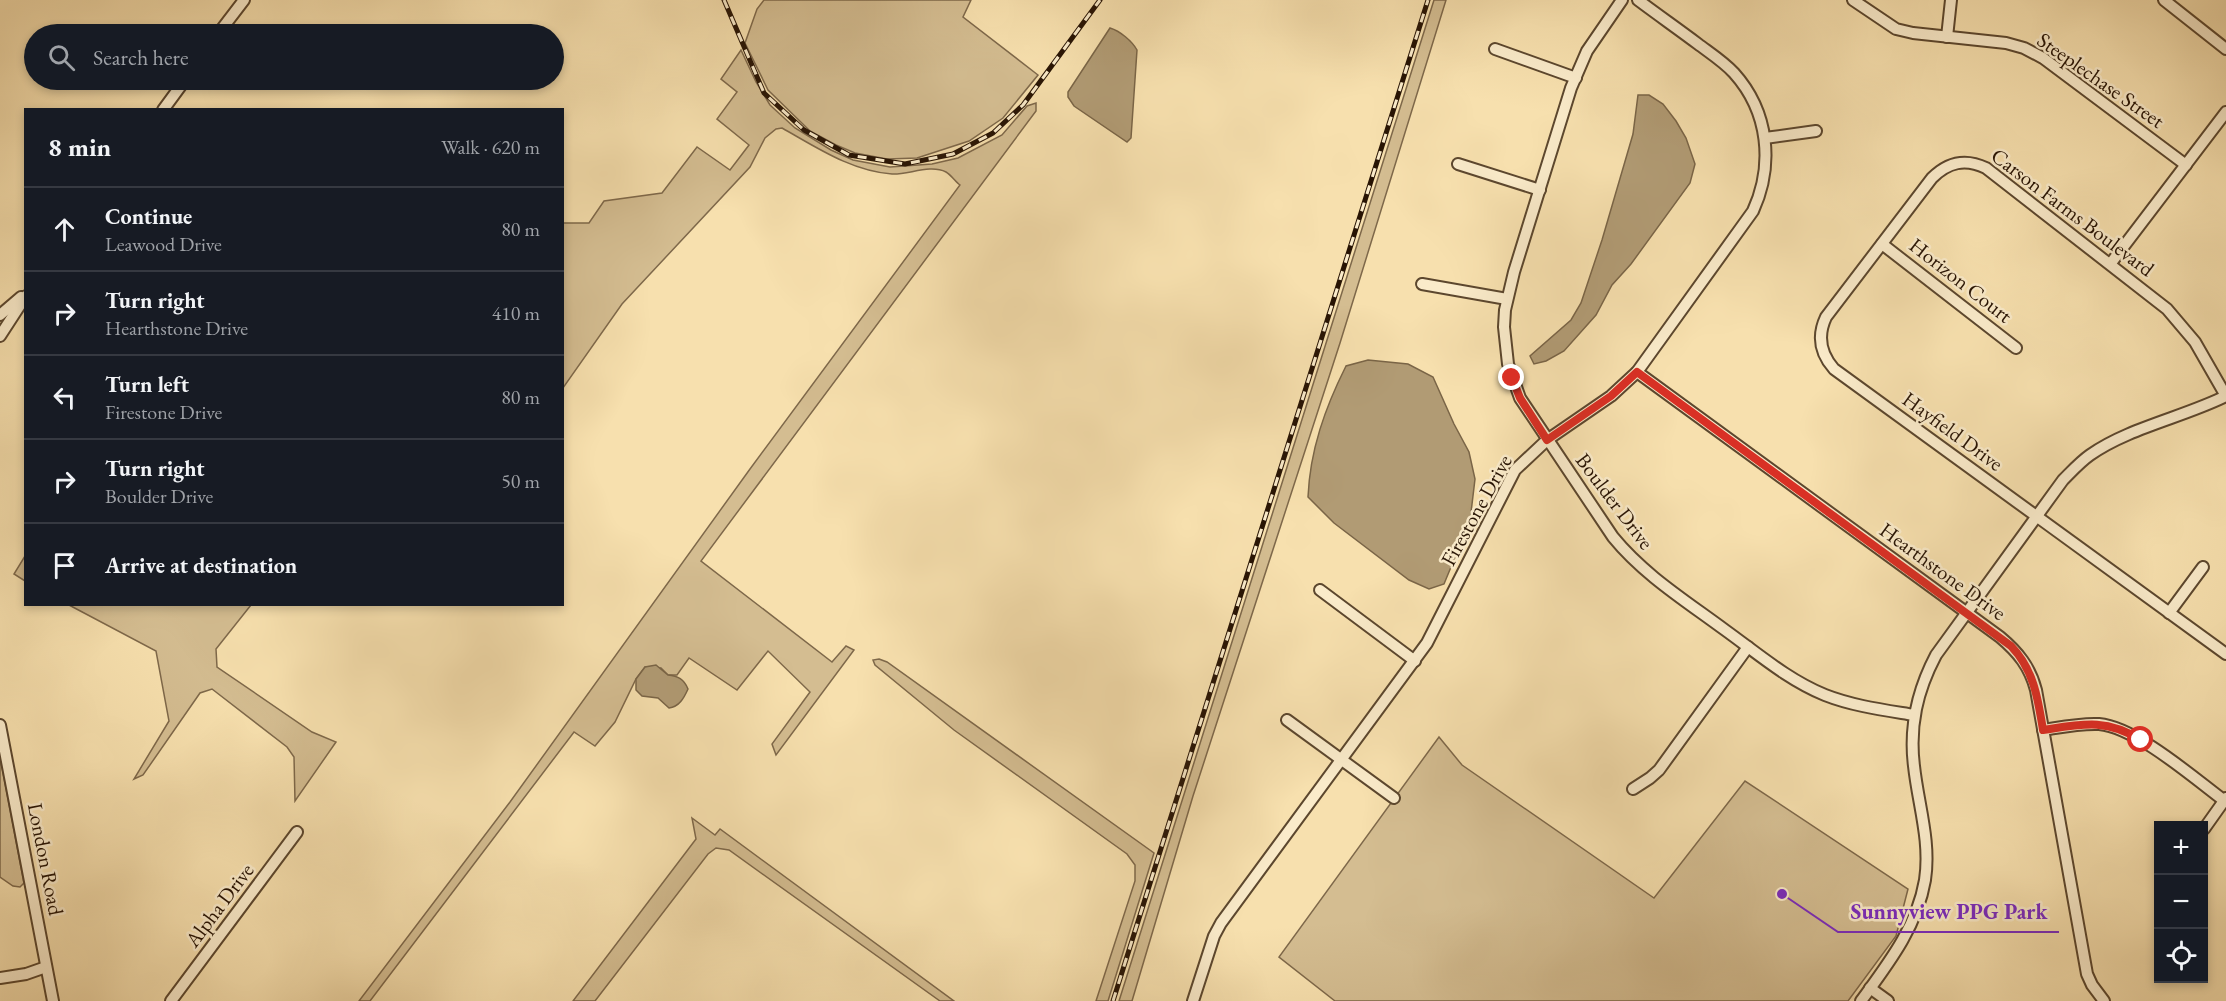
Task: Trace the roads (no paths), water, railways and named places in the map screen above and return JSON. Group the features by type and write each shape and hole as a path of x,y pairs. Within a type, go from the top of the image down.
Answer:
{"street":[{"path":"225,24 243,0"},
{"name":"Boulder Drive","path":"1622,0 1587,51 1576,78 1507,299 1504,327 1508,364 1520,398 1613,537 1627,554 1653,578 1784,673 1824,695 1862,706 1914,715"},
{"name":"Firestone Drive","path":"1197,1000 1214,936 1221,923 1415,661 1437,626 1515,470 1547,440 1611,396 1637,372 1753,212 1763,184 1767,149 1761,121 1752,99 1722,62 1638,0"},
{"name":"Steeplechase Street","path":"1853,0 1896,29 1913,33 2006,43 2024,48 2043,58 2186,165"},
{"path":"1947,37 1951,0"},
{"path":"2164,0 2226,49"},
{"path":"1495,49 1576,78"},
{"path":"164,108 178,90"},
{"path":"2111,263 2226,112"},
{"path":"1765,138 1816,131"},
{"name":"Carson Farms Boulevard","path":"1882,244 1940,170 1949,165 1968,162 1986,168 2154,297 2182,325 2195,342 2226,396"},
{"path":"1458,164 1540,190"},
{"name":"Horizon Court","path":"1882,244 2016,348"},
{"name":"Hayfield Drive","path":"1882,244 1822,325 1820,344 1828,362 1834,369 2226,654"},
{"path":"1422,284 1507,299"},
{"path":"0,315 24,297"},
{"path":"0,336 24,298"},
{"name":"Hearthstone Drive","path":"1637,372 1967,612 2006,641 2020,656 2034,682 2087,974 2104,1001"},
{"path":"1861,1001 1909,930 1925,880 1926,841 1912,748 1914,715 1929,669 1967,612 2063,480 2091,454 2122,438 2226,396"},
{"path":"2169,613 2203,567"},
{"path":"1320,590 1415,661"},
{"path":"1633,789 1659,770 1748,647"},
{"path":"1287,720 1394,798"},
{"path":"2043,730 2090,724 2117,728 2141,740 2225,800 2208,823"},
{"name":"London Road","path":"0,725 52,1001"},
{"name":"Alpha Drive","path":"171,1001 297,832"},
{"path":"0,978 46,968"},
{"path":"1870,988 1888,1001"}],"railway":[{"path":"724,0 764,93 804,130 849,155 905,164 953,154 993,133 1023,105 1100,0"},
{"path":"1113,1001 1428,0"}],"place":[{"name":"Sunnyview PPG Park","path":"1782,894"}]}
